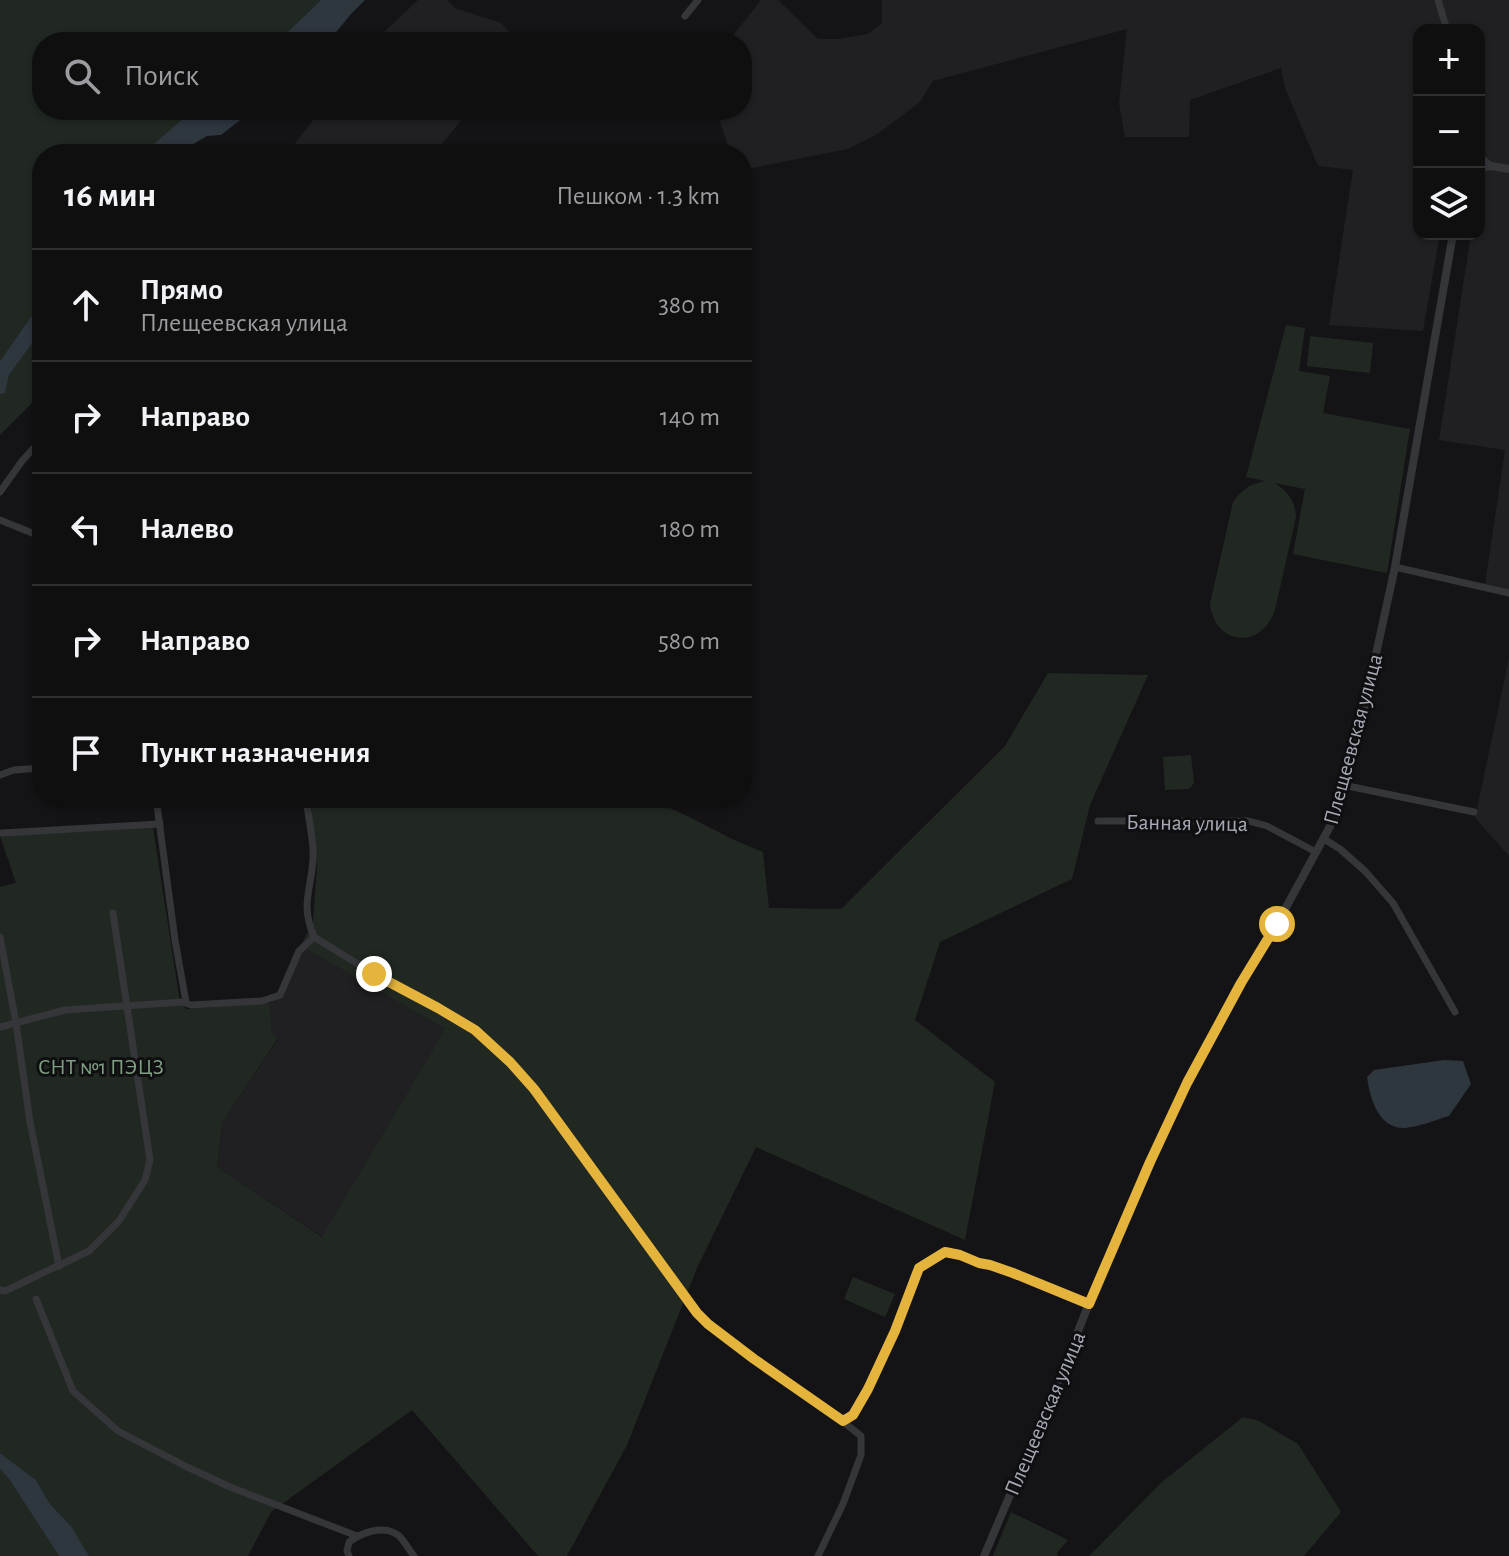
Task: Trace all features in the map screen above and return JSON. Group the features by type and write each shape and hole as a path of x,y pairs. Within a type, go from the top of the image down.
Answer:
{"street":[{"path":"685,16 698,0"},
{"path":"1438,0 1445,24"},
{"path":"1485,161 1491,166"},
{"path":"1485,167 1509,169"},
{"name":"Плещеевская улица","path":"984,1556 1089,1304 1187,1083 1334,819 1364,709 1395,567 1452,240"},
{"path":"0,492 32,450"},
{"path":"0,520 32,533"},
{"path":"1395,567 1509,593"},
{"path":"0,775 32,769"},
{"path":"1343,785 1474,812"},
{"path":"158,808 186,1002"},
{"path":"307,808 313,851 306,904 307,921 314,937 461,1021 491,1043 534,1089 697,1313 754,1359 861,1436 861,1455 843,1504 818,1556"},
{"name":"Банная улица","path":"1098,821 1249,821 1267,826 1316,852"},
{"path":"2,833 160,824"},
{"path":"1324,839 1365,871 1393,903 1455,1012"},
{"path":"0,1290 5,1291 84,1254 119,1221 145,1180 150,1160 113,913"},
{"path":"0,937 30,1122 59,1266"},
{"path":"0,1027 65,1010 186,1002 191,1005 262,1001 280,995 299,951 314,937"},
{"path":"843,1421 853,1415 868,1389 919,1268 945,1252 1001,1269 1089,1304"},
{"path":"36,1299 73,1391 118,1431 230,1487 357,1536"},
{"path":"349,1556 349,1542 365,1532 374,1531 398,1535 414,1556"}],"shaded area":[{"path":"321,0 365,0 336,32 287,32"},
{"path":"418,0 447,0 455,8 501,23 510,32 384,32"},
{"path":"761,0 778,0 818,39 838,39 868,34 882,23 882,0 1509,0 1509,595 1484,591 1505,450 1439,440 1470,240 1485,240 1485,24 1413,24 1413,240 1439,240 1423,331 1329,325 1353,170 1318,166 1285,88 1281,68 1190,100 1189,137 1125,137 1119,103 1127,29 933,81 920,102 879,133 848,149 752,168 752,144 728,144 719,120 752,120 752,32 736,32"},
{"path":"240,120 221,135 207,136 193,144 154,144 180,121"},
{"path":"313,120 462,120 441,144 295,144"},
{"path":"32,315 32,344 9,375 5,393 0,394 0,361"},
{"path":"1509,658 1509,856 1475,818"},
{"path":"301,946 445,1029 323,1237 217,1167 222,1123 278,1039 272,1035 270,1003 281,996"},
{"path":"1444,1060 1463,1061 1471,1084 1449,1116 1405,1128 1396,1127 1382,1118 1373,1103 1367,1077 1374,1070"},
{"path":"0,1453 36,1480 89,1556 59,1556 0,1469"}],"green space":[{"path":"0,0 321,0 287,32 32,32 32,120 181,120 154,144 32,144 32,315 0,361"},
{"path":"1286,325 1305,328 1299,371 1330,376 1323,413 1410,429 1387,573 1293,554 1305,489 1275,483 1290,497 1296,517 1275,610 1260,632 1240,638 1220,628 1210,604 1233,502 1247,488 1265,481 1246,477"},
{"path":"1310,336 1373,343 1370,373 1307,366"},
{"path":"32,344 32,403 0,435 0,394 5,392 9,375"},
{"name":"СНТ №1 ПЭЦЗ","path":"1048,673 1148,675 1090,805 1072,879 940,942 915,1020 995,1082 965,1240 756,1147 697,1268 627,1445 567,1556 538,1556 412,1410 271,1512 248,1556 89,1556 36,1480 0,1453 0,887 16,883 0,836 153,828 180,1002 186,1009 270,1003 272,1034 278,1038 222,1123 217,1167 322,1237 445,1029 301,946 313,921 317,867 311,808 670,808 763,852 769,908 841,909 1005,746"},
{"path":"1191,755 1194,783 1189,789 1165,790 1163,757"},
{"path":"853,1277 895,1294 885,1317 844,1299"},
{"path":"1243,1417 1259,1421 1298,1444 1341,1512 1304,1556 1089,1556 1162,1482"},
{"path":"0,1469 9,1479 59,1556 0,1556"},
{"path":"1011,1512 1068,1540 1057,1553 1058,1556 993,1556"}],"route":[{"path":"374,974 461,1021 491,1043 534,1089 697,1313 754,1359 843,1421 859,1407 880,1365 919,1268 945,1252 1013,1273 1089,1304 1187,1083 1277,924"}]}
